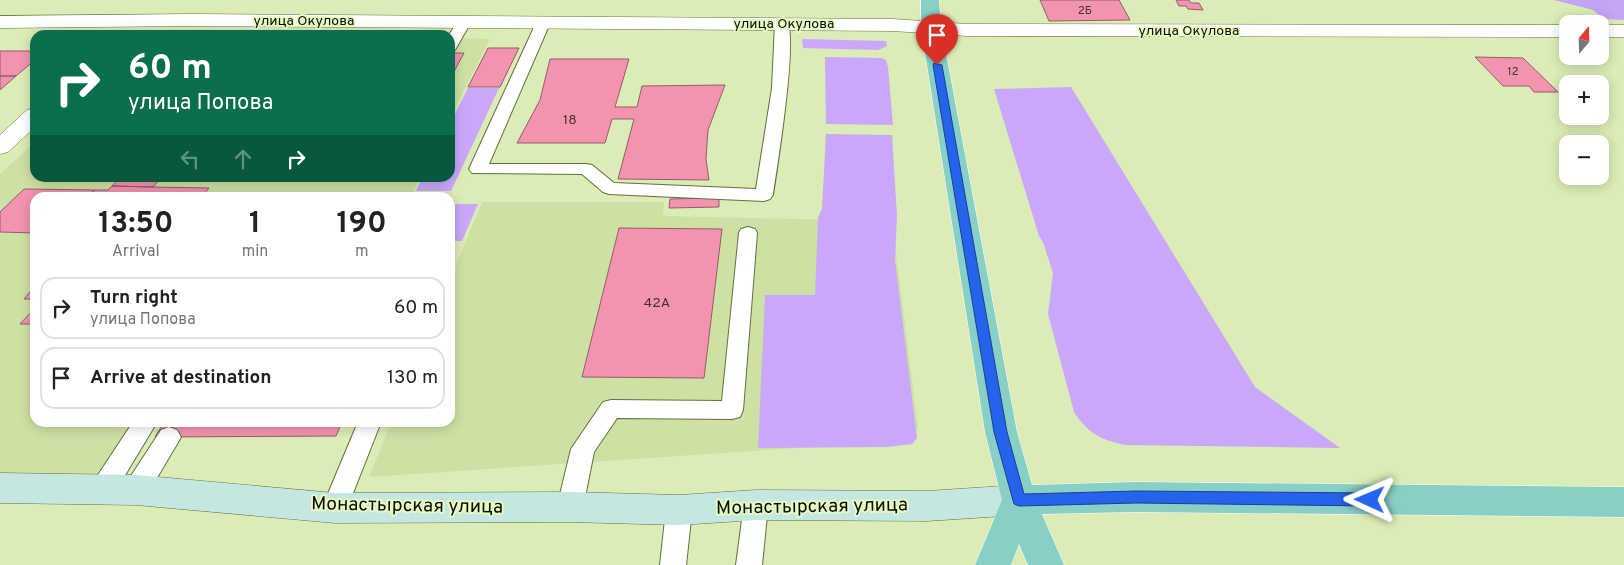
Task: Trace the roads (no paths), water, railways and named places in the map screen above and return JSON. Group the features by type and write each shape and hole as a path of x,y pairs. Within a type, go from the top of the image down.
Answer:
{"main road":[{"path":"930,0 931,28 1000,432 1019,500 1046,565"},
{"name":"Монастырская улица","path":"0,488 136,490 335,508 679,510 756,505 927,506 1019,500 1136,497 1624,502"},
{"path":"993,565 1019,500"}],"street":[{"name":"улица Окулова","path":"0,22 140,20 893,25 967,30 1559,31"},
{"path":"129,30 140,20"},
{"path":"1609,31 1624,31"},
{"path":"0,147 30,120"}],"lane":[{"path":"455,38 464,22"},
{"path":"543,23 478,169 586,169 609,188 764,195 783,51 782,24"},
{"path":"570,508 583,449 611,409 732,410 748,233"},
{"path":"103,490 143,427"},
{"path":"335,508 368,427"},
{"path":"136,490 169,437"},
{"path":"749,565 756,505"},
{"path":"673,565 679,510"}]}
